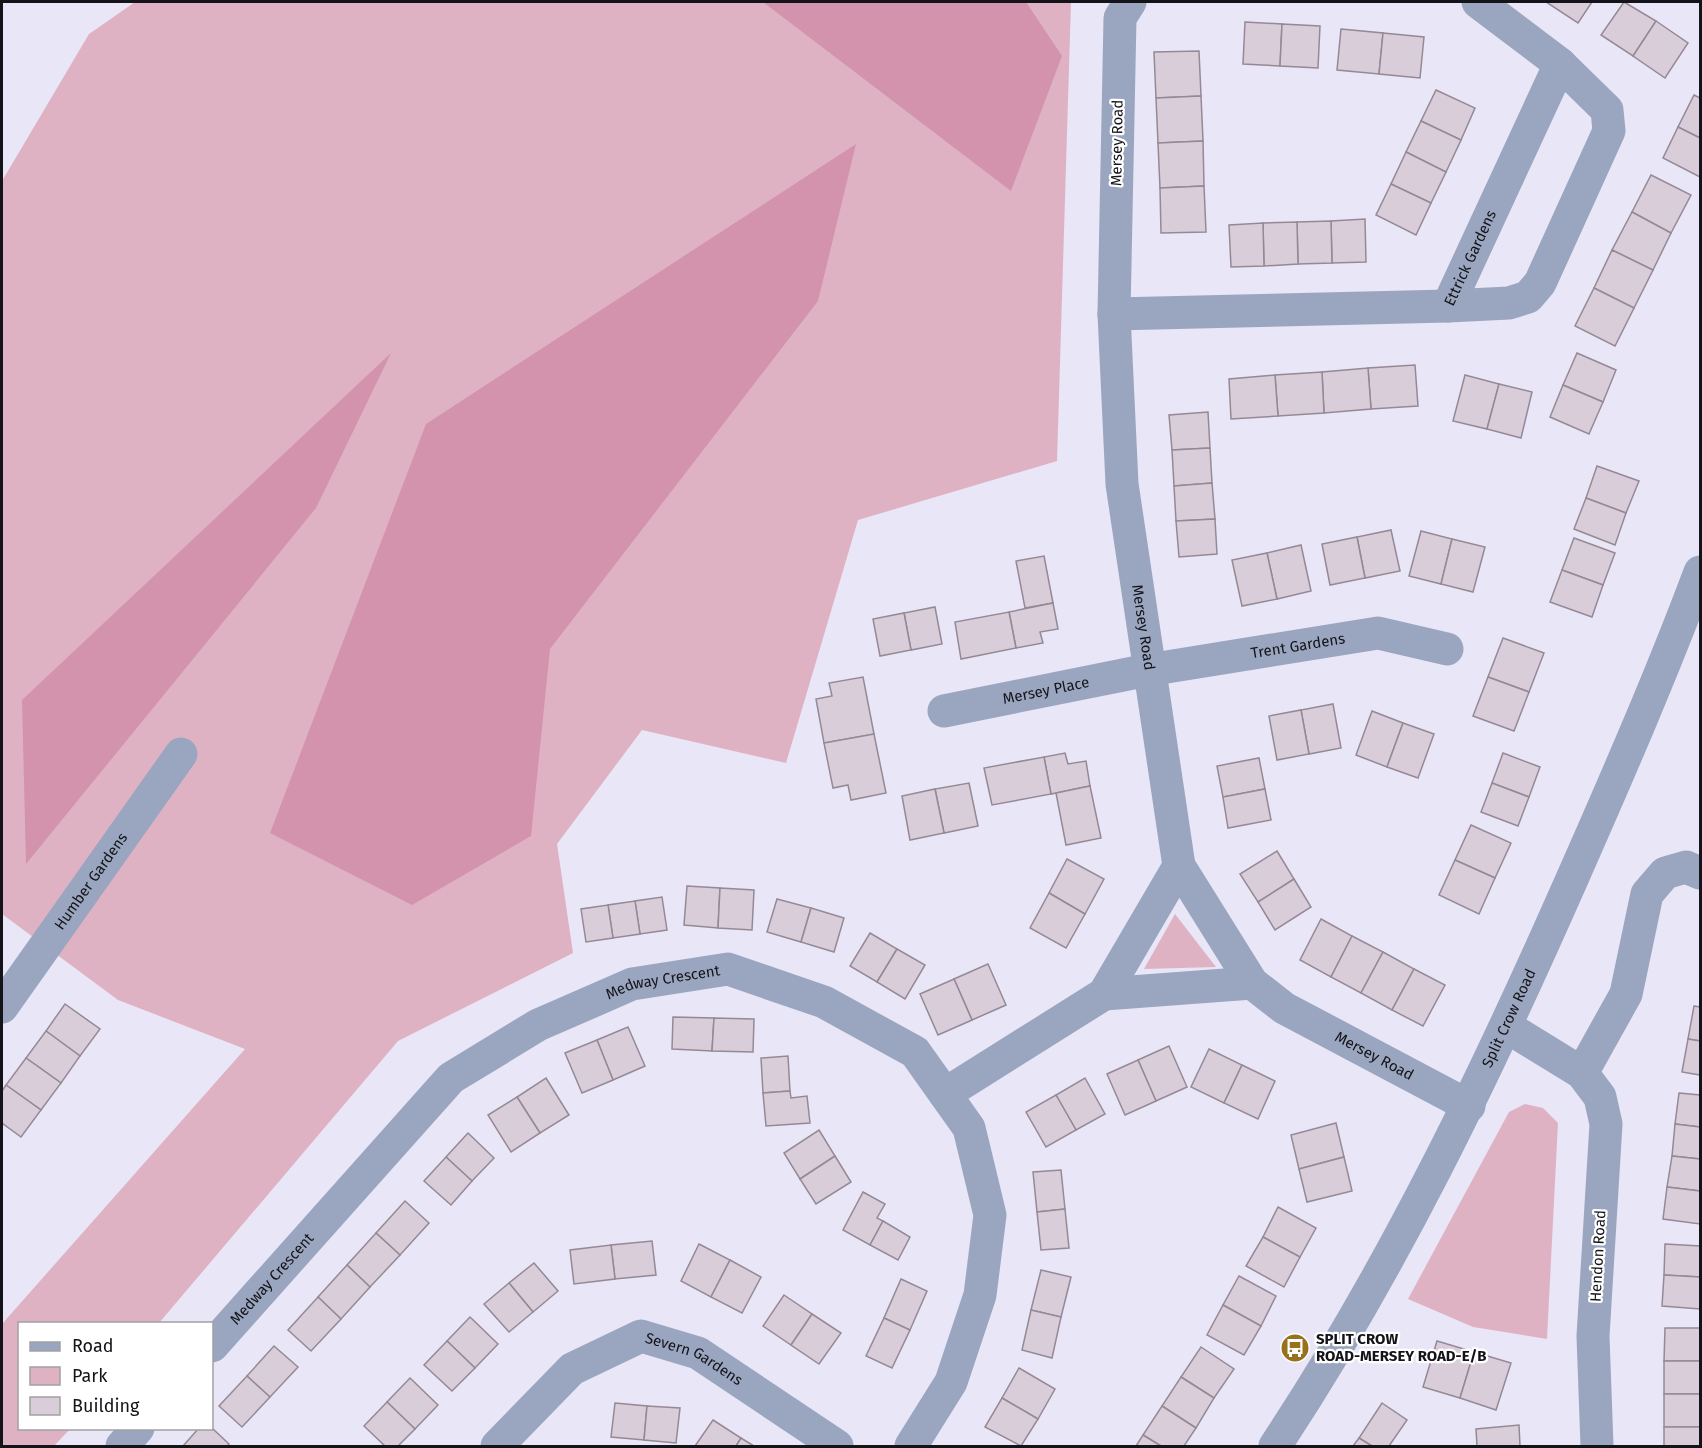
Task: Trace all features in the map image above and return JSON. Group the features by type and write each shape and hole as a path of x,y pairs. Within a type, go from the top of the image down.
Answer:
{"street":[{"name":"Mersey Road","path":"1131,2 1120,18 1114,314 1122,484 1179,866 1252,983 1284,1008 1469,1106"},
{"path":"1448,306 1509,303 1528,297 1540,283 1609,131 1607,110 1560,64 1478,2"},
{"name":"Ettrick Gardens","path":"1114,314 1448,306 1560,64"},
{"name":"Split Crow Road","path":"1275,1446 1323,1373 1469,1106 1507,1027 1663,670 1701,572"},
{"name":"Trent Gardens","path":"1148,670 1378,633 1447,649"},
{"name":"Mersey Place","path":"944,711 1148,670"},
{"name":"Humber Gardens","path":"2,1007 181,754"},
{"path":"945,1094 1104,994 1179,866"},
{"path":"1582,1073 1626,994 1647,894 1665,873 1686,867 1701,873"},
{"name":"Medway Crescent","path":"213,1345 451,1078 538,1025 632,984 728,969 824,1002 915,1052 969,1128 990,1215 980,1295 951,1382 911,1446"},
{"path":"1104,994 1252,983"},
{"name":"Hendon Road","path":"1507,1027 1582,1073 1600,1097 1606,1124 1593,1336 1597,1446"},
{"name":"Severn Gardens","path":"497,1446 572,1370 641,1336 698,1353 837,1446"},
{"path":"122,1446 136,1430"}],"green space":[{"path":"135,2 1071,2 1057,461 858,520 786,763 642,730 557,844 573,953 398,1041 160,1322 18,1322 18,1430 69,1430 54,1446 2,1446 2,1324 245,1049 118,1000 2,914 2,181 89,34"},
{"path":"1175,914 1216,967 1144,969"},
{"path":"1525,1104 1543,1108 1558,1123 1547,1339 1473,1327 1408,1299 1509,1112"}],"shaded area":[{"path":"763,2 1026,2 1062,56 1011,191"},
{"path":"856,144 818,301 550,649 531,836 412,905 270,833 426,424"},
{"path":"391,353 316,508 26,864 22,700"}],"building":[{"path":"1546,2 1592,2 1578,23"},
{"path":"1624,2 1656,21 1633,56 1601,35"},
{"path":"1656,21 1688,43 1665,78 1633,56"},
{"path":"1245,22 1282,24 1280,66 1243,64"},
{"path":"1282,24 1320,26 1318,68 1280,66"},
{"path":"1341,29 1383,33 1379,74 1337,70"},
{"path":"1383,33 1424,37 1420,78 1379,74"},
{"path":"1199,51 1201,96 1156,98 1154,52"},
{"path":"1436,90 1475,108 1461,140 1421,121"},
{"path":"1694,95 1700,98 1700,138 1678,127"},
{"path":"1201,96 1203,141 1158,143 1156,98"},
{"path":"1421,121 1461,140 1446,172 1406,152"},
{"path":"1678,127 1700,138 1700,177 1663,158"},
{"path":"1203,141 1204,186 1160,188 1158,143"},
{"path":"1406,152 1446,172 1431,203 1391,184"},
{"path":"1651,175 1691,195 1671,233 1632,212"},
{"path":"1391,184 1431,203 1416,235 1376,215"},
{"path":"1204,186 1206,232 1161,233 1160,188"},
{"path":"1632,212 1671,233 1653,270 1612,250"},
{"path":"1365,219 1366,262 1332,263 1331,221"},
{"path":"1331,221 1332,263 1298,264 1297,222"},
{"path":"1297,222 1298,264 1264,266 1263,223"},
{"path":"1263,223 1264,266 1231,267 1229,225"},
{"path":"1612,250 1653,270 1634,308 1594,288"},
{"path":"1594,288 1634,308 1615,346 1575,326"},
{"path":"1577,353 1616,370 1603,402 1563,385"},
{"path":"1415,365 1418,406 1371,409 1368,368"},
{"path":"1368,368 1371,409 1324,413 1322,372"},
{"path":"1322,372 1324,413 1278,416 1275,375"},
{"path":"1275,375 1278,416 1231,419 1229,379"},
{"path":"1465,375 1499,384 1487,429 1453,421"},
{"path":"1499,384 1532,392 1521,438 1487,429"},
{"path":"1563,385 1603,402 1589,434 1550,417"},
{"path":"1208,412 1210,448 1172,450 1169,415"},
{"path":"1210,448 1212,483 1174,486 1172,450"},
{"path":"1597,466 1639,481 1626,513 1586,498"},
{"path":"1212,483 1215,519 1176,521 1174,486"},
{"path":"1586,498 1626,513 1615,545 1574,529"},
{"path":"1215,519 1217,554 1179,557 1176,521"},
{"path":"1391,530 1400,571 1365,578 1357,537"},
{"path":"1421,531 1452,539 1441,584 1409,576"},
{"path":"1357,537 1365,578 1330,585 1322,544"},
{"path":"1574,538 1615,553 1603,585 1562,570"},
{"path":"1452,539 1485,547 1473,592 1441,584"},
{"path":"1301,545 1311,591 1277,599 1267,553"},
{"path":"1267,553 1277,599 1242,606 1232,560"},
{"path":"1044,556 1053,603 1025,608 1016,561"},
{"path":"1562,570 1603,585 1592,617 1550,602"},
{"path":"1053,603 1058,629 1040,632 1043,643 1016,648 1009,612"},
{"path":"935,607 942,644 911,650 904,613"},
{"path":"1009,612 1016,648 961,659 955,622"},
{"path":"904,613 911,650 880,656 873,619"},
{"path":"1503,638 1544,653 1529,692 1488,677"},
{"path":"863,677 874,734 824,743 816,699 832,696 829,683"},
{"path":"1488,677 1529,692 1514,731 1473,716"},
{"path":"1333,704 1341,748 1309,754 1301,710"},
{"path":"1301,710 1309,754 1277,760 1269,716"},
{"path":"1372,711 1403,723 1387,767 1356,755"},
{"path":"1403,723 1434,734 1418,778 1387,767"},
{"path":"874,734 886,793 851,800 848,785 833,788 824,743"},
{"path":"1065,753 1068,764 1086,761 1090,786 1051,794 1044,757"},
{"path":"1503,753 1540,767 1529,797 1492,783"},
{"path":"1044,757 1051,794 992,805 984,768"},
{"path":"1259,758 1265,789 1223,797 1217,766"},
{"path":"969,783 978,826 944,833 935,789"},
{"path":"1492,783 1529,797 1518,826 1481,812"},
{"path":"1090,786 1101,838 1066,845 1056,793"},
{"path":"935,789 944,833 910,840 902,796"},
{"path":"1265,789 1271,820 1228,828 1223,797"},
{"path":"1471,825 1511,843 1495,878 1455,860"},
{"path":"1277,851 1294,879 1258,902 1240,874"},
{"path":"1067,859 1104,879 1085,914 1049,893"},
{"path":"1455,860 1495,878 1479,914 1439,895"},
{"path":"1294,879 1311,907 1275,930 1258,902"},
{"path":"687,886 720,888 718,928 684,925"},
{"path":"720,888 754,890 752,930 718,928"},
{"path":"1049,893 1085,914 1066,948 1030,928"},
{"path":"662,897 667,930 640,934 635,901"},
{"path":"777,899 811,908 801,942 767,932"},
{"path":"635,901 640,934 613,938 608,905"},
{"path":"608,905 613,938 586,942 581,909"},
{"path":"811,908 844,918 834,952 801,942"},
{"path":"1321,919 1352,936 1331,977 1300,960"},
{"path":"870,933 897,949 877,982 850,966"},
{"path":"1352,936 1383,952 1361,993 1331,977"},
{"path":"897,949 925,965 905,999 877,982"},
{"path":"1383,952 1414,969 1392,1010 1361,993"},
{"path":"988,964 1006,1005 972,1020 954,979"},
{"path":"1414,969 1445,985 1423,1026 1392,1010"},
{"path":"954,979 972,1020 938,1035 920,994"},
{"path":"65,1004 100,1029 80,1056 46,1031"},
{"path":"1694,1006 1700,1007 1700,1041 1688,1039"},
{"path":"673,1017 714,1018 712,1051 672,1049"},
{"path":"714,1018 754,1019 753,1052 712,1051"},
{"path":"628,1027 645,1066 613,1080 597,1040"},
{"path":"46,1031 80,1056 61,1083 26,1058"},
{"path":"1688,1039 1700,1041 1700,1075 1682,1072"},
{"path":"597,1040 613,1080 582,1093 565,1053"},
{"path":"1169,1046 1187,1087 1156,1101 1138,1060"},
{"path":"1209,1049 1242,1065 1224,1103 1191,1087"},
{"path":"788,1056 790,1091 763,1093 761,1058"},
{"path":"26,1058 61,1083 41,1110 6,1085"},
{"path":"1138,1060 1156,1101 1125,1115 1107,1074"},
{"path":"1242,1065 1275,1081 1258,1119 1224,1103"},
{"path":"546,1078 569,1115 540,1133 517,1097"},
{"path":"1085,1078 1105,1114 1076,1130 1056,1095"},
{"path":"6,1085 41,1110 21,1137 2,1123 2,1091"},
{"path":"790,1091 791,1098 807,1096 810,1123 766,1126 763,1093"},
{"path":"1679,1093 1700,1095 1700,1127 1675,1124"},
{"path":"1056,1095 1076,1130 1046,1147 1026,1112"},
{"path":"517,1097 540,1133 511,1152 488,1115"},
{"path":"1336,1123 1344,1157 1299,1169 1291,1135"},
{"path":"1675,1124 1700,1127 1700,1159 1672,1156"},
{"path":"819,1130 835,1156 800,1179 784,1153"},
{"path":"468,1133 494,1158 472,1181 446,1157"},
{"path":"835,1156 851,1182 816,1204 800,1179"},
{"path":"1672,1156 1700,1159 1700,1191 1667,1187"},
{"path":"446,1157 472,1181 451,1205 424,1181"},
{"path":"1344,1157 1352,1191 1307,1202 1299,1169"},
{"path":"1061,1170 1065,1209 1037,1212 1033,1172"},
{"path":"1667,1187 1700,1191 1700,1224 1663,1219"},
{"path":"863,1192 885,1204 877,1218 883,1221 870,1245 843,1230"},
{"path":"405,1201 429,1223 400,1255 376,1233"},
{"path":"1278,1207 1316,1228 1300,1257 1263,1237"},
{"path":"1065,1209 1069,1248 1041,1250 1037,1212"},
{"path":"883,1221 910,1237 898,1260 870,1245"},
{"path":"376,1233 400,1255 370,1287 347,1265"},
{"path":"1263,1237 1300,1257 1284,1287 1246,1266"},
{"path":"652,1241 656,1275 615,1279 611,1245"},
{"path":"699,1244 730,1260 711,1297 681,1281"},
{"path":"1665,1244 1700,1246 1700,1277 1664,1275"},
{"path":"611,1245 615,1279 574,1284 570,1250"},
{"path":"730,1260 761,1277 742,1313 711,1297"},
{"path":"534,1263 558,1291 533,1312 509,1283"},
{"path":"347,1265 370,1287 341,1319 318,1297"},
{"path":"1041,1270 1071,1277 1061,1317 1031,1310"},
{"path":"1664,1275 1700,1277 1700,1309 1662,1306"},
{"path":"1239,1276 1276,1296 1261,1326 1223,1305"},
{"path":"901,1279 927,1291 910,1330 884,1318"},
{"path":"509,1283 533,1312 509,1332 484,1304"},
{"path":"784,1295 812,1314 791,1345 763,1326"},
{"path":"318,1297 341,1319 311,1351 288,1330"},
{"path":"1223,1305 1261,1326 1244,1355 1207,1335"},
{"path":"1031,1310 1061,1317 1052,1358 1022,1350"},
{"path":"812,1314 841,1333 819,1364 791,1345"},
{"path":"470,1317 498,1344 475,1368 447,1341"},
{"path":"884,1318 910,1330 892,1368 866,1356"},
{"path":"1665,1328 1700,1328 1700,1361 1664,1361"},
{"path":"447,1341 475,1368 452,1391 424,1365"},
{"path":"1437,1341 1474,1352 1460,1398 1423,1387"},
{"path":"274,1346 298,1367 270,1397 247,1376"},
{"path":"1201,1347 1234,1369 1214,1398 1181,1377"},
{"path":"1474,1352 1511,1363 1496,1410 1460,1398"},
{"path":"1664,1361 1700,1361 1700,1394 1664,1394"},
{"path":"1019,1368 1055,1389 1038,1419 1002,1398"},
{"path":"247,1376 270,1397 242,1427 219,1406"},
{"path":"1181,1377 1214,1398 1196,1428 1162,1406"},
{"path":"410,1378 438,1405 415,1429 387,1402"},
{"path":"1664,1394 1700,1394 1700,1427 1664,1427"},
{"path":"1002,1398 1038,1419 1021,1446 985,1427"},
{"path":"387,1402 415,1429 398,1446 385,1446 364,1426"},
{"path":"615,1403 647,1406 644,1440 611,1437"},
{"path":"1382,1403 1407,1420 1389,1446 1372,1446 1359,1438"},
{"path":"647,1406 680,1408 676,1443 644,1440"},
{"path":"1162,1406 1196,1428 1184,1446 1161,1446 1143,1435"},
{"path":"713,1420 741,1438 736,1446 695,1446"},
{"path":"1519,1425 1520,1446 1477,1446 1476,1429"},
{"path":"1664,1427 1700,1427 1700,1446 1664,1446"},
{"path":"213,1429 229,1444 227,1446 183,1446 197,1430"},
{"path":"1143,1435 1161,1446 1136,1446"},
{"path":"741,1438 754,1446 736,1446"},
{"path":"1359,1438 1372,1446 1353,1446"}],"place":[{"name":"SPLIT CROW ROAD-MERSEY ROAD-E/B","path":"1295,1348"}]}
